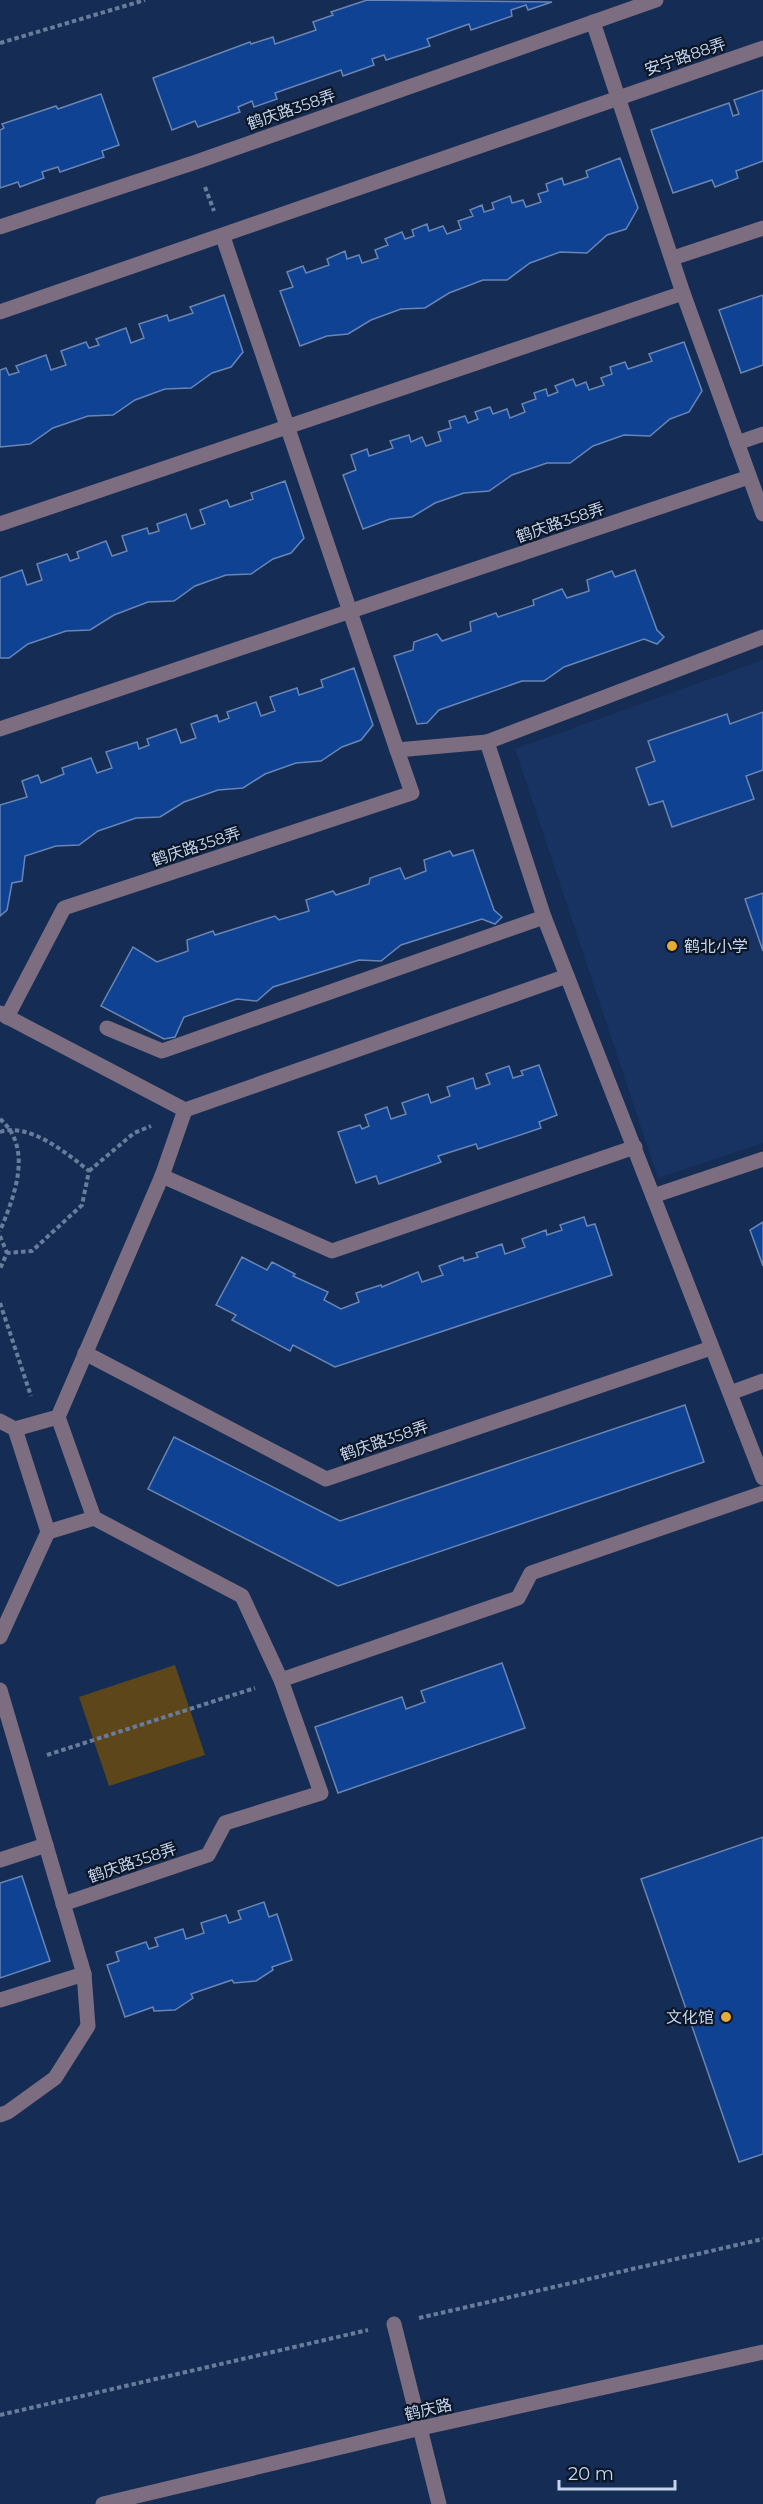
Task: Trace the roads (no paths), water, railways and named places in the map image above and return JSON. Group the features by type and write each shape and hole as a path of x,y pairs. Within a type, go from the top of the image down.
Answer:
{"street":[{"path":"656,0 592,22 673,258 682,292 763,514"},
{"name":"鹤庆路358弄","path":"0,226 196,162 592,22"},
{"name":"安宁路88弄","path":"618,98 763,48"},
{"path":"0,312 223,237 618,98"},
{"path":"673,258 763,228"},
{"name":"鹤庆路358弄","path":"3,1015 64,908 412,793 223,237"},
{"path":"0,524 682,292"},
{"path":"737,443 763,434"},
{"name":"鹤庆路358弄","path":"0,729 749,477"},
{"path":"397,750 487,742 763,637"},
{"path":"487,742 544,917 763,1478"},
{"path":"107,1028 162,1051 544,917"},
{"path":"3,1015 185,1110 567,976"},
{"path":"48,1532 94,1518 58,1417 162,1176 185,1110"},
{"path":"162,1176 332,1251 635,1147"},
{"path":"653,1196 763,1159"},
{"name":"鹤庆路358弄","path":"85,1353 326,1479 711,1348"},
{"path":"730,1393 763,1381"},
{"path":"0,1421 15,1429 58,1417"},
{"path":"0,1637 48,1532 15,1429"},
{"path":"281,1680 518,1598 531,1573 763,1493"},
{"name":"鹤庆路358弄","path":"63,1904 208,1855 225,1823 321,1793 281,1680 242,1596 94,1518"},
{"path":"0,1690 84,1974 88,2026 55,2078 8,2112 0,2115"},
{"path":"0,1860 46,1845"},
{"path":"0,2000 84,1974"},
{"path":"394,2324 439,2504"},
{"name":"鹤庆路","path":"103,2504 421,2428 763,2352"}],"place":[{"name":"鹤北小学","path":"672,946"},
{"name":"文化馆","path":"726,2017"}]}
